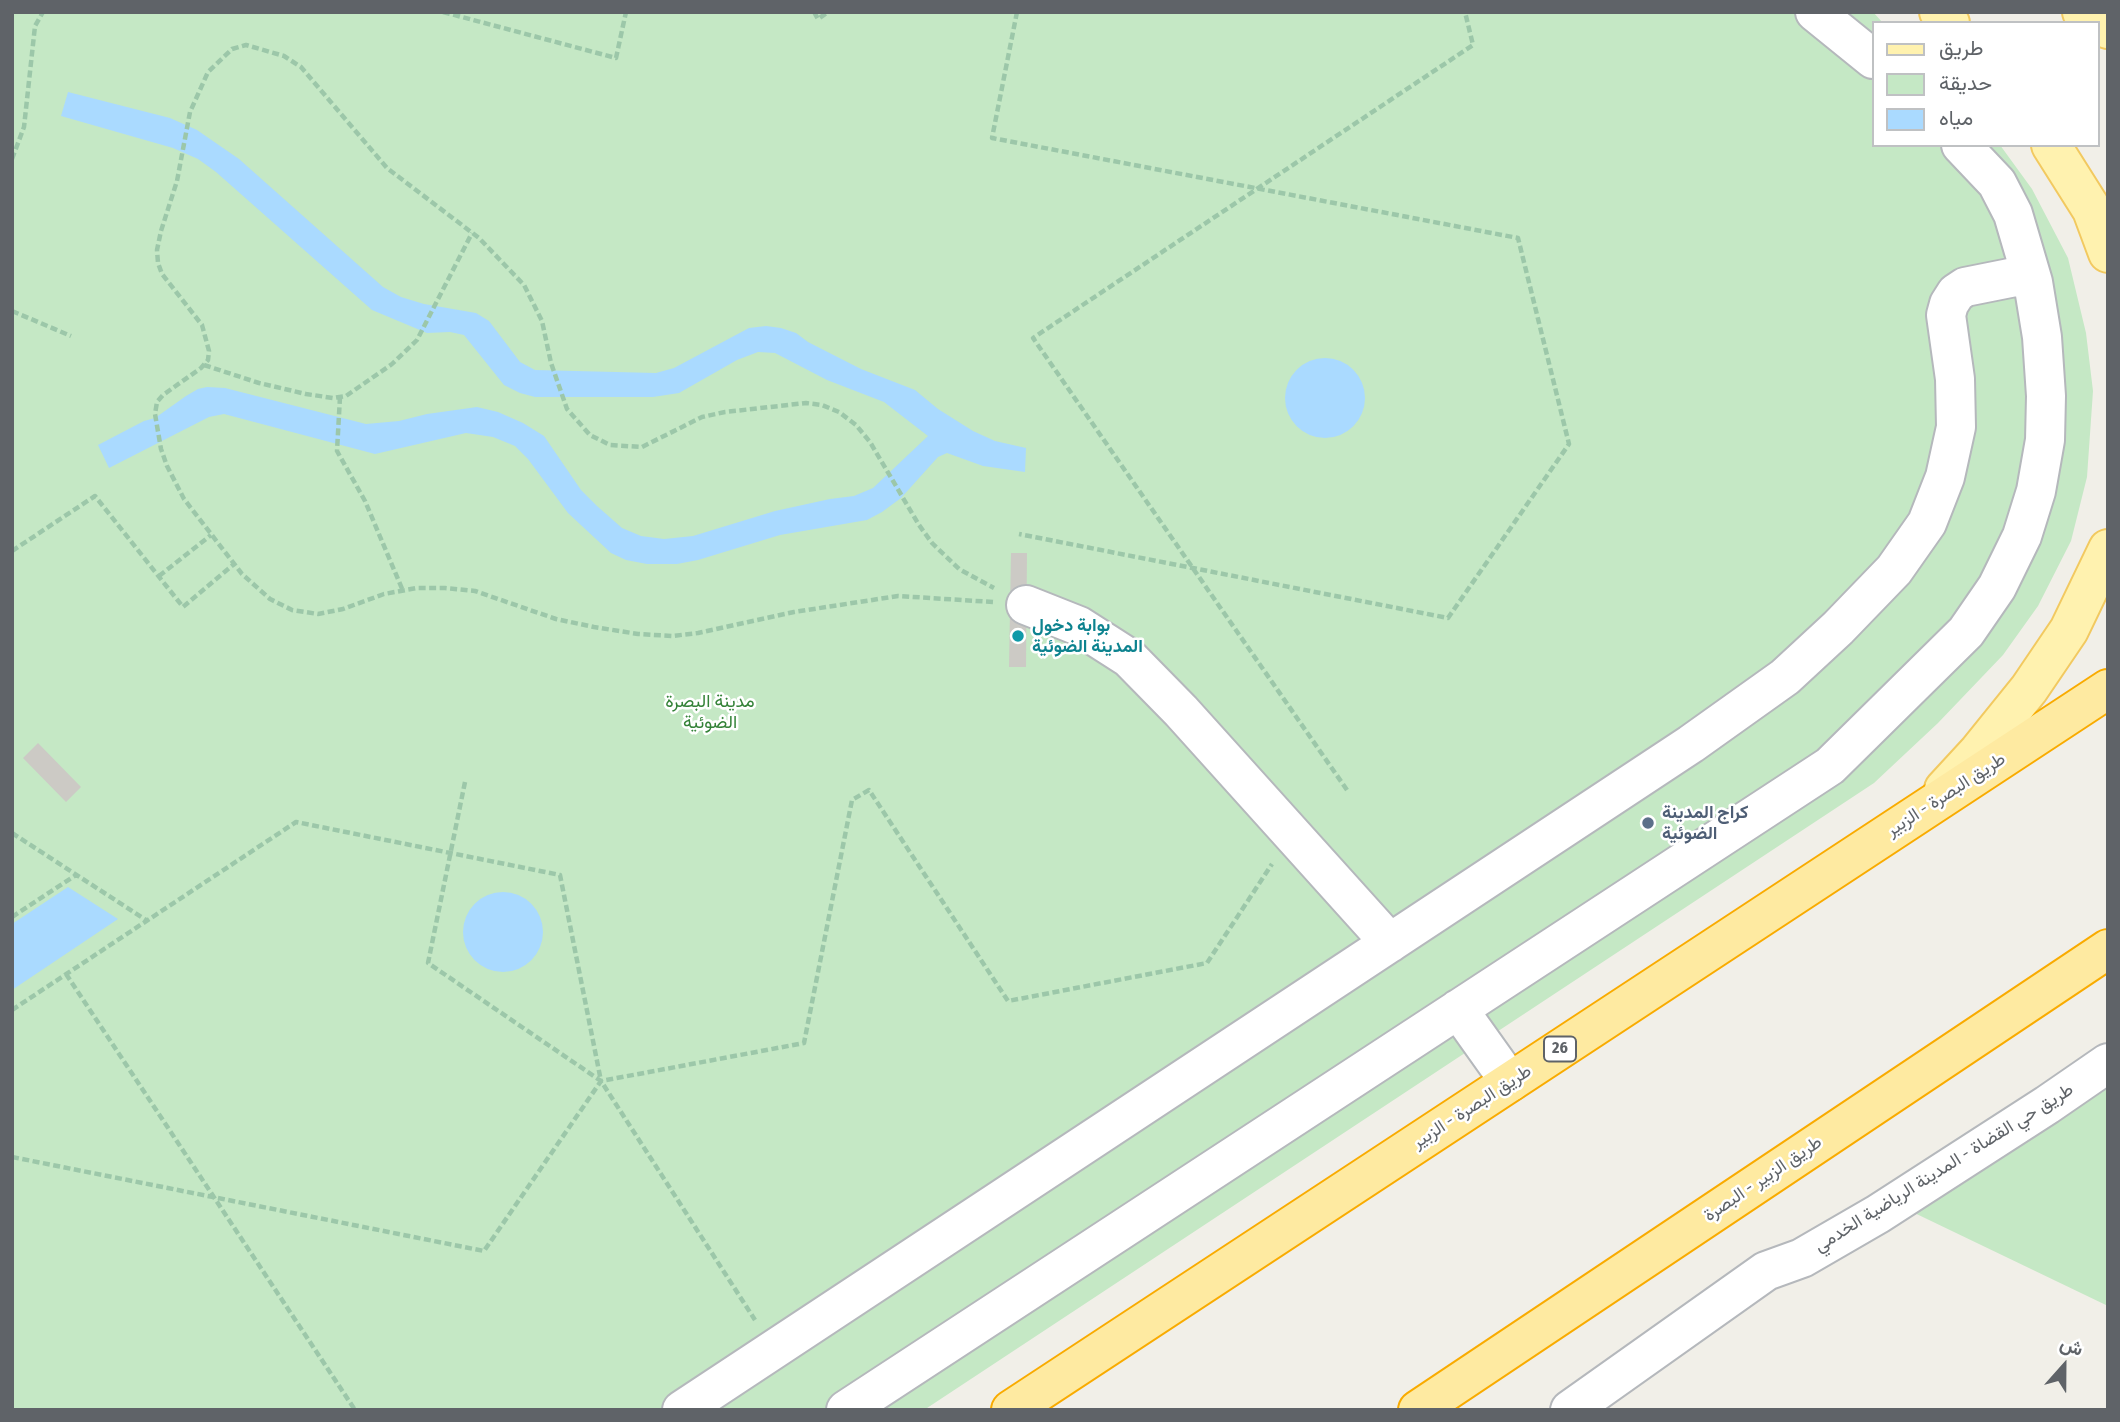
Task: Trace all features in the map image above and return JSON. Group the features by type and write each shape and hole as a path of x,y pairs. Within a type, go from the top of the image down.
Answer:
{"highway":[{"name":"طريق البصرة - الزبير","path":"1011,1410 2108,689"},
{"name":"طريق الزبير - البصرة","path":"1418,1410 2108,949"}],"main road":[{"path":"2052,147 2092,210 2108,253"},
{"path":"1926,808 1979,751 2035,679 2069,630 2108,549"}],"street":[{"path":"1815,12 1871,58"},
{"path":"846,1410 1830,766 1966,632 2002,576 2022,536 2036,491 2045,440 2046,396 2042,337 2030,274 2013,214 1997,183 1963,147"},
{"path":"682,1410 1734,716 1785,677 1838,628 1894,570 1927,523 1945,477 1956,427 1955,379 1946,315 1949,303 1956,293 1965,287 2030,274"},
{"path":"1008,600 1079,626 1129,658 1181,711 1390,943"},
{"path":"1458,1009 1510,1082"},
{"name":"طريق حي القضاة - المدينة الرياضية الخدمي","path":"1570,1410 1766,1271 1802,1258 1878,1214 2108,1063"}],"path":[{"path":"12,159 24,127 35,26 43,12"},
{"path":"443,12 616,58 626,12"},
{"path":"814,12 818,19 828,12"},
{"path":"1017,12 992,138 1518,238 1569,444 1448,618 1019,534"},
{"path":"1347,790 1033,338 1473,45 1465,12"},
{"path":"246,45 294,61 387,168 472,233 524,285 535,304 567,409 590,435 610,445 642,447 702,417 806,403 822,405 839,412 856,425 870,442 919,525 939,551 959,569 1008,600 898,596 794,612 672,636 638,634 556,619 475,591 445,588 384,594 343,609 318,614 292,610 270,598 234,564 184,499 161,449 155,414 157,402 163,395 208,360 209,351 202,326 162,274 158,263 158,250 161,231 177,181 190,112 208,72 232,49 246,45"},
{"path":"204,365 259,383 306,394 333,398 346,396 392,364 418,340 472,233"},
{"path":"12,311 71,336"},
{"path":"340,397 337,451 365,501 403,591"},
{"path":"12,551 95,496 183,607 234,564"},
{"path":"159,576 211,535"},
{"path":"465,782 428,963 601,1081"},
{"path":"12,1157 484,1251 601,1081 804,1043 852,800 869,790 1008,1001 1207,962 1292,834"},
{"path":"12,1010 296,822 560,875 601,1081 773,1349"},
{"path":"12,833 146,920"},
{"path":"12,917 76,875"},
{"path":"66,974 355,1410"}],"green space":[{"name":"مدينة البصرة الضوئية","path":"12,12 1873,12 1881,21 1871,21 1871,147 2001,147 2032,189 2068,258 2086,333 2093,391 2087,477 2071,541 2038,606 2003,655 1938,723 1874,783 924,1410 12,1410"},
{"path":"2108,1085 2108,1306 1902,1207"}],"water":[{"path":"68,92 170,118 197,130 239,159 383,287 401,297 424,304 476,313 489,321 520,362 535,370 656,373 674,368 749,328 781,328 796,333 861,369 915,390 938,409 973,431 995,441 1026,448 1025,472 983,466 947,453 938,457 901,498 867,520 780,535 698,560 677,564 647,564 626,560 611,553 568,513 528,459 515,446 493,437 466,433 375,454 224,414 209,417 109,468 98,445 155,418 186,396 207,387 225,388 366,424 477,407 498,412 544,436 581,490 622,528 641,536 664,539 693,536 775,511 854,496 873,488 928,436 884,402 827,380 775,353 758,352 737,360 679,393 653,397 535,397 520,393 504,385 464,335 450,332 427,333 372,310 198,159 173,148 61,116"},
{"path":"1317,358 1333,358 1354,369 1365,390 1365,406 1354,427 1333,438 1317,438 1303,432 1291,420 1285,406 1285,390 1291,376 1303,364"},
{"path":"68,887 118,919 12,990 12,924"},
{"path":"503,892 518,895 531,904 540,917 543,932 540,947 531,960 518,969 503,972 488,969 475,960 466,947 463,932 466,917 475,904 488,895"}],"building":[{"name":"بوابة دخول المدينة الضوئية","path":"1011,553 1027,553 1026,667 1009,667"},
{"path":"38,743 81,787 66,802 23,758"}],"place":[{"name":"بوابة دخول المدينة الضوئية","path":"1018,636"},
{"name":"كراج المدينة الضوئية","path":"1648,823"}]}
